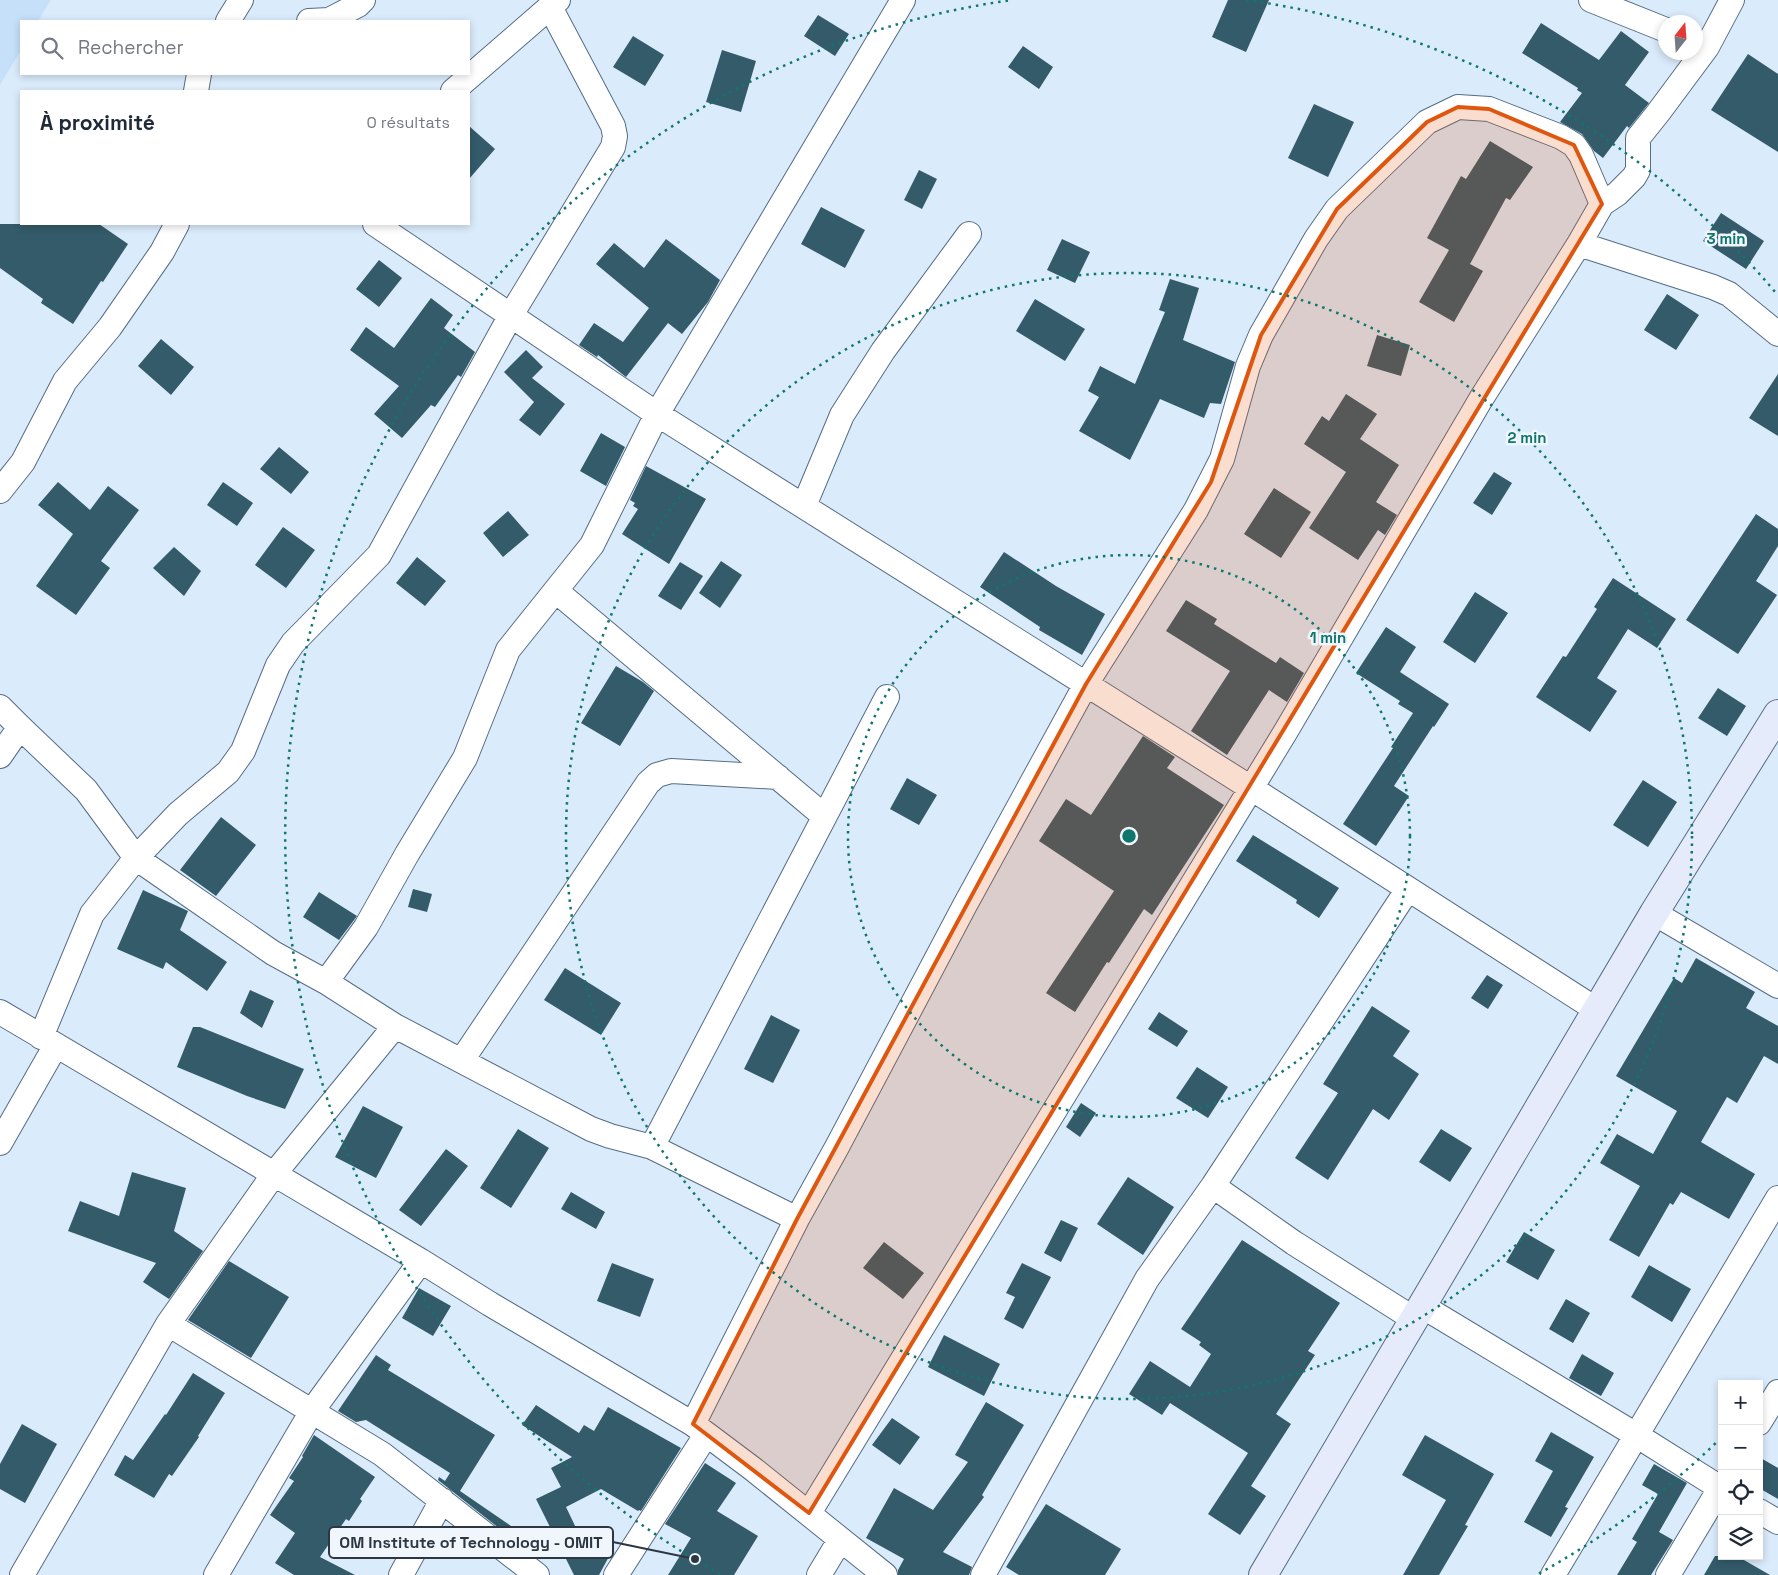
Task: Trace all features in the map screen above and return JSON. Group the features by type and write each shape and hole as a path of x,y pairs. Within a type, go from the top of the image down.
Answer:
{"street":[{"path":"229,20 240,0"},
{"path":"329,20 358,5 363,0"},
{"path":"326,982 366,927 407,854 465,758 508,650 599,534 657,414 903,0"},
{"path":"1591,0 1658,27"},
{"path":"1703,41 1732,0"},
{"path":"0,1143 49,1041 92,914 136,858 178,814 228,772 243,751 278,665 293,642 379,555 510,315 613,147 615,136 612,126 554,3 454,90"},
{"path":"809,1513 1251,788 1481,399 1579,244 1602,204 1617,194 1634,177 1638,170 1638,138 1658,113 1691,60"},
{"path":"196,90 199,75"},
{"path":"616,1575 700,1430 797,1219 965,905 1086,684 1196,510 1211,482 1222,459 1248,366 1261,335 1316,239 1337,209 1427,122 1458,107 1489,109 1561,137 1574,145 1602,204"},
{"path":"0,491 23,462 65,381 110,327 162,252 176,225"},
{"path":"376,225 657,414 1251,788 1597,1010"},
{"path":"804,506 842,415 883,351 969,234"},
{"path":"1579,244 1713,287 1729,294 1777,330"},
{"path":"556,591 824,816"},
{"path":"652,1147 887,697"},
{"path":"0,707 86,790 136,858 273,953 326,982 395,1026 591,1129 652,1147 797,1219"},
{"path":"1263,1575 1654,912 1778,714"},
{"path":"0,756 20,727"},
{"path":"462,1060 648,783 657,774 671,771 778,777"},
{"path":"982,1575 1147,1279 1213,1186 1408,889"},
{"path":"1654,912 1778,986"},
{"path":"0,1012 421,1261 700,1430 809,1513 885,1575"},
{"path":"22,1575 168,1324 274,1174 395,1026"},
{"path":"1213,1186 1294,1243 1636,1435 1718,1486"},
{"path":"1553,1575 1778,1198"},
{"path":"216,1575 312,1411 421,1261"},
{"path":"168,1324 382,1454 537,1575"},
{"path":"1763,1416 1778,1392"},
{"path":"1668,1575 1718,1493"},
{"path":"401,1575 442,1500"},
{"path":"1763,1513 1778,1522"},
{"path":"819,1575 840,1540"}],"highlighted area":[{"path":"1458,107 1489,109 1574,145 1602,204 809,1513 693,1424 797,1219 1086,684 1211,482 1261,335 1337,209 1427,122"}],"shaded area":[{"path":"0,0 51,0 39,20 20,20 20,52 0,85"}],"building":[{"path":"1228,0 1269,0 1246,52 1212,37"},
{"path":"818,15 849,34 835,56 804,36"},
{"path":"1541,23 1599,60 1621,31 1649,52 1625,85 1649,103 1629,128 1627,126 1603,158 1594,151 1582,134 1560,122 1582,93 1577,90 1578,88 1522,53"},
{"path":"633,36 664,55 645,86 613,67"},
{"path":"1023,46 1053,67 1039,89 1008,67"},
{"path":"722,50 756,61 741,112 706,102"},
{"path":"1748,54 1778,74 1778,152 1711,110"},
{"path":"1314,104 1354,122 1328,177 1288,158"},
{"path":"470,127 495,149 470,178"},
{"path":"1490,141 1533,167 1510,200 1506,198 1470,264 1483,271 1454,322 1419,302 1449,250 1427,238 1461,176 1466,179"},
{"path":"919,170 937,179 922,209 904,200"},
{"path":"821,207 865,230 845,268 801,244"},
{"path":"1721,213 1764,241 1746,269 1703,241"},
{"path":"0,224 100,225 128,244 73,324 41,303 43,299 0,268"},
{"path":"666,239 720,280 708,302 682,334 668,323 626,377 598,355 597,357 579,345 594,323 623,342 649,308 596,264 614,243 644,268"},
{"path":"1062,239 1090,252 1075,283 1047,270"},
{"path":"379,260 402,278 379,307 356,289"},
{"path":"1170,279 1199,288 1183,340 1235,362 1221,404 1210,403 1204,418 1160,399 1130,460 1079,431 1099,397 1088,391 1100,366 1135,384 1165,312 1159,310"},
{"path":"1667,294 1699,315 1676,350 1644,330"},
{"path":"431,298 453,315 444,328 475,352 461,377 458,375 435,407 431,405 402,438 374,414 399,386 350,350 366,327 394,348"},
{"path":"1035,299 1085,329 1065,361 1016,331"},
{"path":"1377,335 1410,345 1401,376 1367,366"},
{"path":"161,339 194,367 171,395 138,366"},
{"path":"526,350 543,367 532,378 565,404 540,436 519,420 534,402 504,372"},
{"path":"1778,374 1778,436 1749,418"},
{"path":"1346,394 1377,414 1360,439 1399,465 1376,502 1397,515 1385,535 1378,530 1358,560 1309,528 1346,472 1304,444 1322,416 1329,421"},
{"path":"601,433 625,447 606,486 580,471"},
{"path":"279,447 309,472 291,494 260,469"},
{"path":"646,466 706,499 669,564 622,534 638,509 633,506 635,503 630,500"},
{"path":"1494,472 1512,483 1492,515 1473,503"},
{"path":"58,482 90,510 108,486 139,510 101,561 110,568 76,615 36,586 73,534 38,505"},
{"path":"223,482 253,503 237,526 207,505"},
{"path":"1274,488 1311,512 1281,558 1244,534"},
{"path":"508,511 529,535 503,557 483,533"},
{"path":"1756,514 1778,529 1778,546 1756,581 1777,595 1738,654 1686,620"},
{"path":"283,527 315,550 286,588 255,565"},
{"path":"174,547 201,571 184,596 153,568"},
{"path":"1004,552 1056,586 1105,614 1082,655 1039,630 1040,627 980,587"},
{"path":"417,557 446,581 425,606 396,583"},
{"path":"721,561 742,575 720,608 699,593"},
{"path":"680,562 703,576 681,610 658,596"},
{"path":"1613,578 1676,619 1657,648 1628,629 1597,678 1617,691 1590,732 1536,697 1563,656 1566,657 1597,609 1594,607"},
{"path":"1475,592 1508,613 1475,663 1443,642"},
{"path":"1186,600 1217,619 1214,624 1276,663 1280,657 1304,673 1287,702 1269,690 1227,755 1191,731 1230,671 1166,631"},
{"path":"1386,627 1416,647 1400,672 1449,704 1394,786 1409,796 1376,846 1343,824 1393,748 1391,747 1413,713 1398,704 1400,701 1356,673"},
{"path":"616,666 654,691 620,746 581,723"},
{"path":"1718,688 1746,706 1727,736 1698,718"},
{"path":"1143,736 1175,757 1167,768 1224,805 1152,915 1144,909 1075,1012 1046,993 1114,891 1039,841 1066,799 1091,815"},
{"path":"907,778 937,795 919,825 890,809"},
{"path":"1643,780 1677,802 1648,847 1613,825"},
{"path":"221,817 256,845 216,896 180,870"},
{"path":"1253,835 1339,888 1319,918 1296,903 1297,900 1236,861"},
{"path":"413,889 432,894 427,912 408,907"},
{"path":"143,890 188,911 180,930 227,962 207,991 166,962 163,969 117,949"},
{"path":"319,892 357,916 339,940 303,917"},
{"path":"1696,958 1755,992 1746,1008 1778,1026 1778,1064 1764,1056 1737,1103 1727,1097 1701,1142 1755,1174 1729,1219 1681,1192 1673,1205 1670,1203 1639,1257 1609,1240 1640,1186 1600,1163 1617,1134 1653,1154 1677,1111 1616,1076 1674,978 1682,983"},
{"path":"565,968 621,1003 601,1035 544,1000"},
{"path":"1487,975 1503,985 1488,1009 1471,998"},
{"path":"250,990 274,1001 262,1028 240,1013"},
{"path":"1372,1006 1410,1031 1393,1056 1419,1074 1389,1120 1373,1109 1328,1180 1295,1158 1338,1093 1323,1084"},
{"path":"1159,1012 1188,1031 1177,1047 1148,1029"},
{"path":"771,1015 800,1030 773,1083 744,1069"},
{"path":"193,1027 200,1027 304,1069 285,1109 247,1096 177,1067"},
{"path":"1197,1067 1228,1087 1208,1118 1176,1098"},
{"path":"1081,1103 1096,1113 1080,1137 1066,1127"},
{"path":"363,1106 403,1127 376,1178 335,1157"},
{"path":"518,1129 549,1148 511,1208 480,1188"},
{"path":"1441,1129 1472,1148 1450,1182 1419,1162"},
{"path":"446,1149 468,1166 421,1226 399,1210"},
{"path":"132,1172 186,1188 174,1231 203,1251 169,1299 143,1282 156,1263 68,1231 80,1201 119,1216"},
{"path":"1128,1177 1174,1207 1143,1255 1097,1224"},
{"path":"571,1192 605,1212 596,1229 561,1209"},
{"path":"1061,1220 1078,1228 1061,1262 1044,1253"},
{"path":"1524,1232 1555,1250 1538,1280 1506,1262"},
{"path":"1242,1240 1340,1303 1308,1351 1315,1355 1276,1414 1291,1424 1251,1486 1266,1496 1240,1535 1208,1514 1248,1453 1170,1403 1162,1415 1129,1394 1150,1361 1190,1387 1211,1354 1199,1345 1201,1342 1181,1329"},
{"path":"884,1242 924,1273 903,1299 863,1268"},
{"path":"229,1261 289,1297 251,1358 188,1320"},
{"path":"612,1263 654,1279 640,1317 597,1301"},
{"path":"1022,1263 1051,1277 1023,1329 1004,1319 1015,1297 1006,1293"},
{"path":"1649,1265 1691,1289 1672,1322 1631,1297"},
{"path":"419,1288 451,1306 433,1336 402,1318"},
{"path":"1566,1299 1590,1313 1573,1343 1549,1329"},
{"path":"944,1335 1000,1364 984,1396 928,1367"},
{"path":"1582,1354 1614,1373 1601,1396 1569,1378"},
{"path":"376,1355 391,1365 388,1370 495,1435 460,1491 514,1528 509,1536 438,1480 439,1477 445,1481 450,1473 366,1420 356,1422 338,1411"},
{"path":"193,1373 225,1393 199,1437 172,1476 169,1474 154,1498 114,1475 125,1455 133,1460 166,1415"},
{"path":"986,1402 1024,1425 982,1495 984,1497 943,1552 972,1567 969,1575 898,1575 898,1570 904,1559 866,1538 894,1488 933,1510 968,1462 955,1455"},
{"path":"536,1405 579,1433 584,1425 594,1431 608,1407 681,1448 641,1511 601,1489 566,1507 578,1532 612,1551 599,1575 574,1575 536,1499 561,1487 551,1468 572,1457 522,1425"},
{"path":"892,1418 920,1437 900,1465 872,1445"},
{"path":"22,1424 57,1444 25,1503 0,1489 0,1464"},
{"path":"1551,1432 1594,1457 1565,1507 1568,1508 1551,1537 1524,1522 1553,1471 1535,1461"},
{"path":"314,1435 375,1477 360,1499 362,1501 349,1521 346,1519 320,1557 355,1575 294,1575 275,1563 295,1533 270,1515 294,1481 289,1478 303,1457"},
{"path":"1425,1435 1494,1474 1465,1525 1468,1526 1439,1575 1403,1575 1446,1500 1402,1475"},
{"path":"1763,1459 1778,1468 1778,1499 1763,1490"},
{"path":"705,1463 736,1483 717,1511 758,1536 734,1575 668,1575 691,1538 665,1524"},
{"path":"1654,1464 1687,1483 1659,1532 1673,1540 1651,1575 1617,1575 1637,1542 1632,1539 1658,1494 1642,1485"},
{"path":"1046,1504 1121,1549 1105,1575 1019,1575 1006,1567"},
{"path":"1715,1556 1718,1556 1718,1560 1744,1560 1770,1575 1704,1575"}],"place":[{"name":"OM Institute of Technology - OMIT","path":"695,1559"}]}
